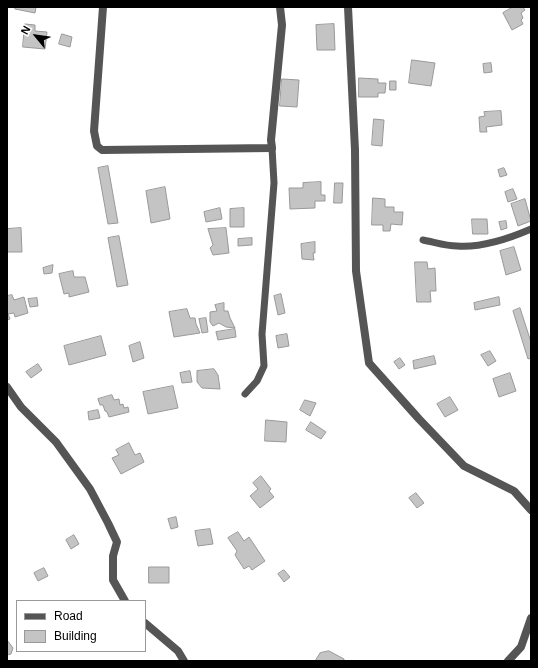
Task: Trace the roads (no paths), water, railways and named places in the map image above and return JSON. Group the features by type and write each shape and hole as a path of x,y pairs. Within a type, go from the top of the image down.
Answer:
{"street":[{"path":"103,7 94,131 97,146 102,150 272,148 272,133 282,25 280,7"},
{"path":"348,7 355,150 356,271 369,363 419,419 464,466 514,491 531,510"},
{"path":"7,386 21,407 56,442 90,489 117,542 113,556 113,580 124,600"},
{"path":"508,661 521,647 531,618"},
{"path":"146,624 178,651 184,661"}],"lane":[{"path":"245,394 257,381 264,366 262,334 274,183 272,148"},
{"path":"423,240 456,246 478,245 497,242 531,229"}]}
